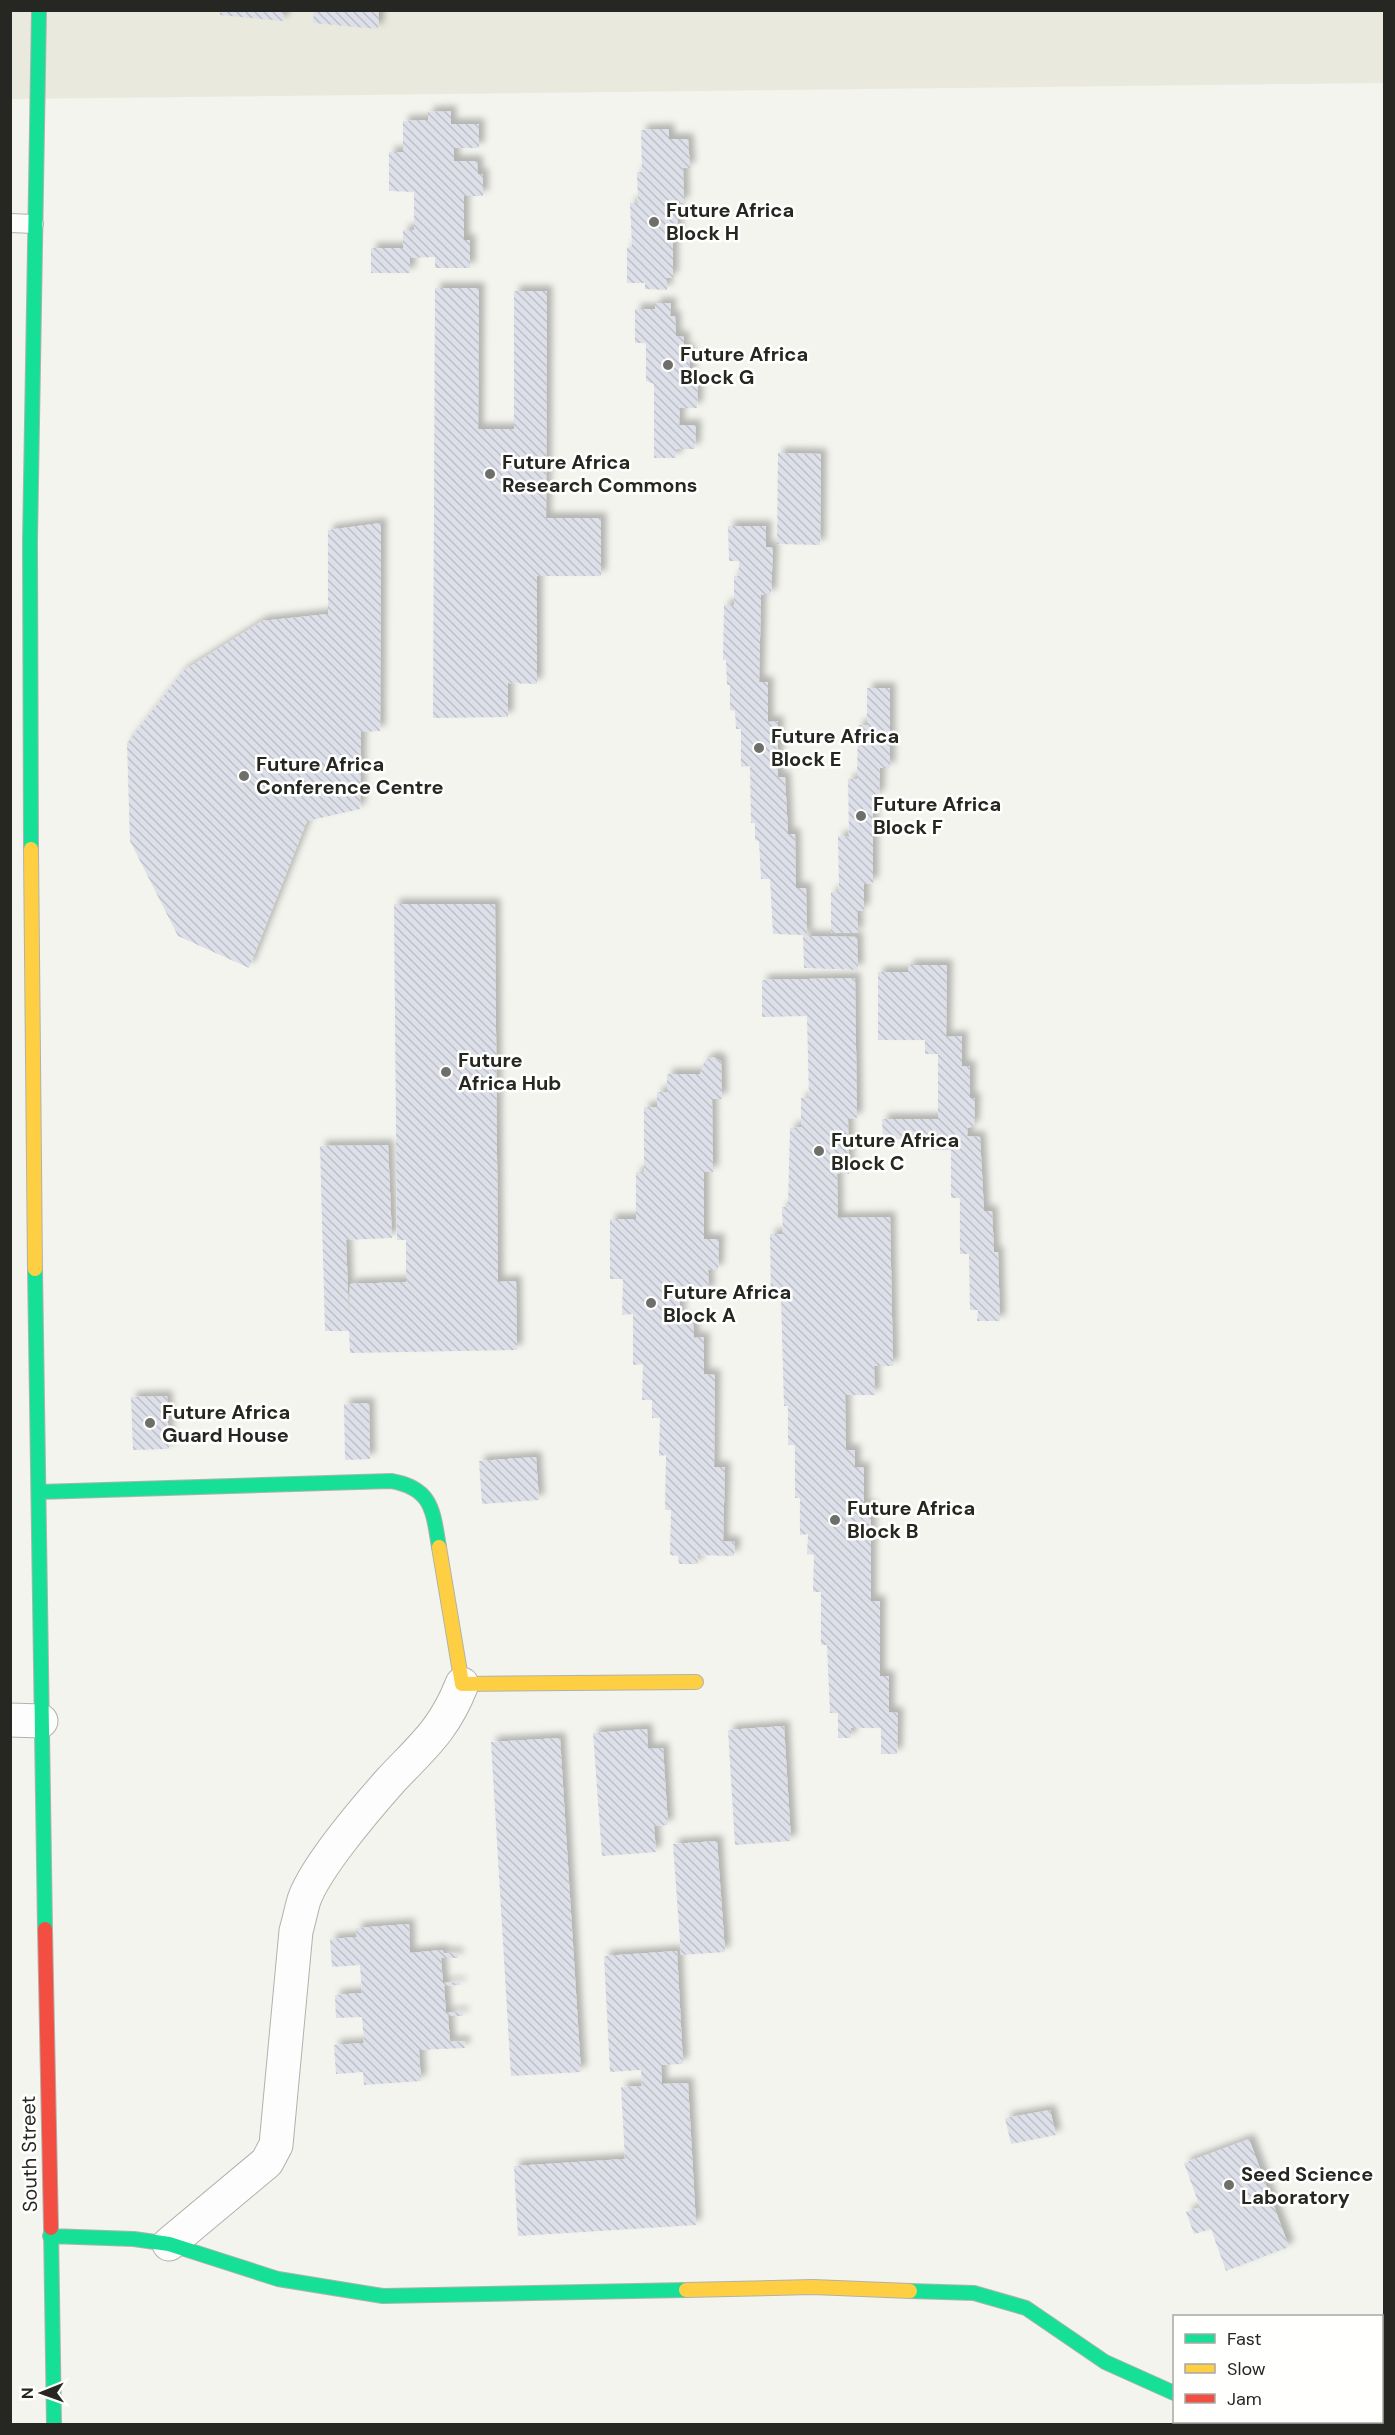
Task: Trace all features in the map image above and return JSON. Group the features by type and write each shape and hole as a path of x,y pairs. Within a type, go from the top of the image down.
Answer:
{"street":[{"name":"South Street","path":"39,10 34,224 30,612 39,1492 26,1721 50,2236 54,2424"},
{"path":"39,1492 391,1480 417,1488 429,1500 434,1514 462,1684 451,1711 436,1734 390,1781 317,1874 304,1899 296,1931 276,2145 267,2162 169,2244"},
{"path":"462,1684 696,1682"},
{"path":"50,2236 134,2239 169,2244 278,2279 317,2288 383,2296 813,2287 974,2293 1026,2308 1105,2362 1173,2393"}],"lane":[{"path":"10,223 34,224"}],"shaded area":[{"path":"10,11 1384,11 1384,83 11,99"}],"building":[{"path":"220,10 284,10 283,21 220,15"},
{"path":"314,10 379,10 378,29 313,23"},
{"path":"451,111 451,124 479,124 479,148 454,148 454,161 477,161 478,174 483,174 483,196 464,196 464,240 470,240 470,268 435,268 435,257 410,258 410,273 371,273 371,248 403,248 403,230 414,230 414,192 389,191 389,152 403,152 403,121 428,120 428,112"},
{"name":"Future Africa Block H","path":"669,129 669,139 688,139 690,168 683,168 684,202 677,204 678,241 673,241 673,278 667,278 667,290 645,289 645,283 627,283 627,248 632,246 630,203 638,203 637,172 642,172 641,130"},
{"name":"Future Africa Research Commons","path":"435,288 479,288 478,429 514,429 514,291 547,291 546,518 601,518 601,576 537,576 537,684 508,683 508,717 433,718"},
{"name":"Future Africa Block G","path":"655,303 671,303 670,316 675,316 676,336 684,337 684,349 690,350 690,385 698,385 697,408 680,408 679,425 696,425 695,449 677,449 676,458 654,458 654,384 646,381 646,343 635,343 635,309 655,309"},
{"path":"778,453 821,454 820,545 777,544"},
{"name":"Future Africa Conference Centre","path":"381,523 380,731 361,732 360,809 307,821 249,968 178,936 130,841 127,743 183,671 262,621 328,614 328,530"},
{"name":"Future Africa Block E","path":"728,526 766,526 766,547 773,547 771,595 761,595 759,682 768,682 768,722 778,721 778,777 785,777 788,834 795,834 796,888 806,888 807,936 857,937 858,970 804,968 803,935 773,934 770,879 761,879 759,841 755,840 755,823 751,823 750,766 741,767 741,729 736,729 735,711 730,710 730,685 727,685 726,659 723,660 724,605 734,605 734,576 739,576 739,561 729,561"},
{"name":"Future Africa Block F","path":"867,688 890,688 890,768 880,768 879,796 873,796 873,883 864,884 864,910 857,911 858,933 831,933 831,892 839,892 838,836 849,837 848,779 857,779 858,725 867,725"},
{"path":"394,904 495,904 498,1282 516,1281 517,1350 350,1353 349,1331 325,1331 320,1146 388,1145 392,1238 346,1240 349,1317 350,1284 406,1282 406,1240 397,1240"},
{"path":"908,965 947,965 946,1037 962,1036 962,1066 970,1066 970,1098 975,1098 974,1126 968,1128 967,1136 980,1137 984,1211 992,1211 994,1252 998,1252 1000,1321 977,1321 978,1310 970,1310 969,1254 960,1254 960,1198 951,1198 951,1150 931,1150 931,1139 883,1139 882,1119 938,1119 938,1054 925,1054 925,1040 878,1040 878,972 908,972"},
{"path":"855,978 857,1118 848,1119 849,1174 837,1174 838,1218 890,1217 893,1366 874,1366 875,1395 845,1395 846,1450 855,1450 855,1468 864,1467 864,1506 871,1506 871,1601 880,1601 880,1676 889,1676 889,1712 898,1713 897,1754 881,1754 881,1728 851,1728 851,1738 838,1738 838,1713 830,1713 827,1645 821,1645 821,1592 813,1592 814,1555 807,1554 808,1534 800,1535 800,1498 795,1498 795,1445 788,1445 788,1406 784,1406 781,1298 771,1298 770,1234 783,1234 782,1207 788,1207 790,1128 801,1127 801,1098 809,1098 807,1016 762,1017 762,980"},
{"name":"Future Africa Block A","path":"714,1057 721,1061 722,1099 712,1099 713,1172 704,1172 704,1239 719,1239 718,1270 708,1270 709,1292 680,1292 680,1321 693,1321 694,1338 704,1337 704,1374 715,1375 714,1467 725,1467 723,1541 735,1542 734,1556 697,1555 698,1564 679,1564 678,1556 670,1555 671,1510 665,1510 666,1455 659,1456 660,1418 652,1418 652,1400 642,1400 643,1364 633,1365 633,1314 622,1315 623,1279 610,1279 610,1219 636,1219 636,1172 644,1172 644,1107 657,1107 657,1092 667,1092 667,1074 700,1074 705,1060"},
{"name":"Future Africa Guard House","path":"167,1396 169,1449 133,1450 131,1397"},
{"path":"369,1403 370,1459 345,1460 344,1404"},
{"path":"536,1457 539,1500 482,1504 479,1461"},
{"path":"784,1726 791,1841 735,1845 728,1730"},
{"path":"647,1729 648,1749 663,1748 668,1825 654,1826 656,1852 602,1856 593,1733"},
{"path":"560,1738 581,2072 511,2076 491,1742"},
{"path":"717,1841 725,1952 681,1955 673,1844"},
{"path":"409,1924 410,1953 442,1950 444,1953 458,1953 458,1958 441,1958 443,1983 460,1982 460,1985 444,1986 446,2013 463,2012 463,2016 448,2016 450,2042 464,2041 465,2048 419,2050 421,2081 364,2085 363,2072 336,2074 334,2045 364,2043 362,2017 336,2018 335,1995 362,1993 360,1965 332,1967 330,1939 357,1937 356,1928"},
{"path":"677,1951 683,2064 661,2065 662,2084 688,2083 696,2225 518,2236 514,2166 625,2159 621,2087 642,2086 641,2070 610,2072 604,1956"},
{"path":"1050,2110 1056,2135 1011,2144 1005,2118"},
{"name":"Seed Science Laboratory","path":"1249,2139 1289,2247 1226,2271 1211,2229 1194,2234 1186,2212 1200,2207 1184,2163"}],"traffic: fast":[{"path":"31,849 30,541 39,10"},
{"path":"35,1269 45,1929"},
{"path":"39,1492 391,1481 405,1484 423,1496 432,1513 439,1547"},
{"path":"51,2228 54,2424"},
{"path":"50,2236 134,2239 169,2244 278,2279 383,2296 686,2290"},
{"path":"910,2291 974,2293 1026,2308 1105,2362 1173,2393"}],"traffic: slow":[{"path":"31,849 35,1269"},
{"path":"439,1547 462,1684 696,1682"},
{"path":"686,2290 813,2287 910,2291"}],"traffic: jam":[{"path":"45,1929 51,2228"}],"place":[{"name":"Future Africa Block H","path":"654,222"},
{"name":"Future Africa Block G","path":"668,365"},
{"name":"Future Africa Research Commons","path":"490,474"},
{"name":"Future Africa Block E","path":"759,748"},
{"name":"Future Africa Conference Centre","path":"244,776"},
{"name":"Future Africa Block F","path":"861,816"},
{"name":"Future Africa Hub","path":"446,1072"},
{"name":"Future Africa Block C","path":"819,1151"},
{"name":"Future Africa Block A","path":"651,1303"},
{"name":"Future Africa Guard House","path":"150,1423"},
{"name":"Future Africa Block B","path":"835,1520"},
{"name":"Seed Science Laboratory","path":"1229,2185"}]}
